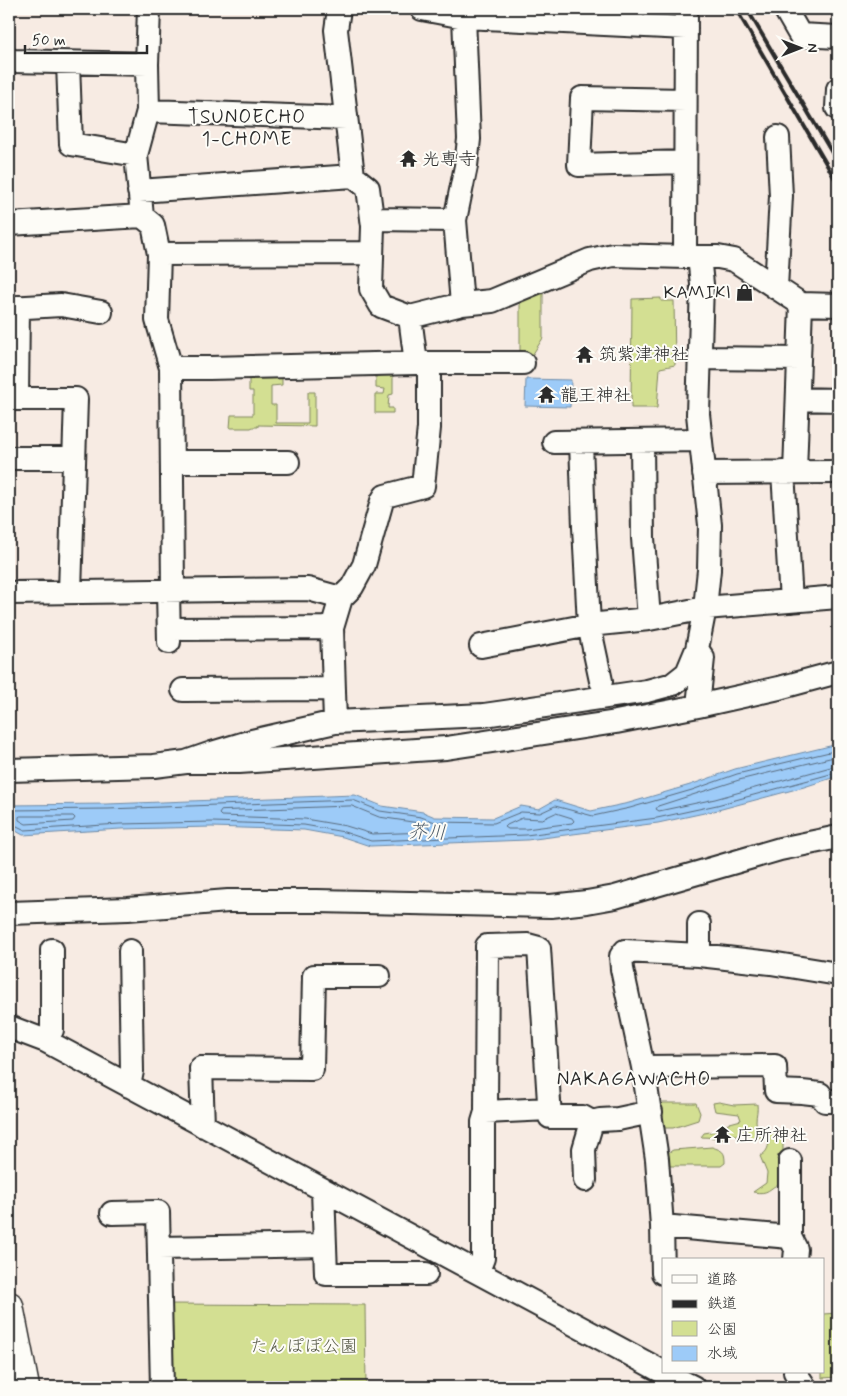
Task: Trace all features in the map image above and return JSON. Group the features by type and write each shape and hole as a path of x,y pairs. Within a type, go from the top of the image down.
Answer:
{"main road":[{"path":"9,1306 25,1387"}],"street":[{"path":"150,9 147,64 148,111 136,155 142,216 152,225 159,254 157,320 171,368 172,462 169,636 332,628"},
{"path":"339,9 336,30 353,176"},
{"path":"186,762 252,742 335,722 484,715 647,690 673,684 687,673 697,649 705,608 709,570 710,525 698,414 702,284 692,257 686,162 686,19 530,15 464,17 431,9 422,9"},
{"path":"785,9 800,34 838,37"},
{"path":"462,304 455,220 466,166 469,139 464,17"},
{"path":"9,59 12,62 147,64"},
{"path":"68,63 71,144 136,155"},
{"path":"686,100 582,98 579,165 686,162"},
{"path":"148,111 346,118"},
{"path":"776,288 781,196 778,137"},
{"path":"139,191 353,176 368,188 373,226 371,289 380,306 410,317 462,304 492,301 590,260 613,256 718,257 734,260 800,304 838,305"},
{"path":"9,224 142,216"},
{"path":"372,219 455,220"},
{"path":"159,254 372,253"},
{"path":"791,601 789,472 798,399 800,304"},
{"path":"70,592 76,399 13,400 14,308 61,306 101,312"},
{"path":"335,722 332,628 341,598 352,587 364,565 385,496 423,486 429,428 422,363 410,317"},
{"path":"701,358 799,359"},
{"path":"171,368 523,363"},
{"path":"798,399 838,400"},
{"path":"554,442 700,440"},
{"path":"581,442 589,625 601,681"},
{"path":"642,442 643,538 649,618"},
{"path":"9,458 74,458"},
{"path":"172,462 288,462"},
{"path":"704,473 838,472"},
{"path":"9,593 308,589 341,598"},
{"path":"481,646 589,625 649,618 705,608 838,597"},
{"path":"697,649 703,658 698,706"},
{"path":"9,770 154,766 186,762 239,762 446,748 616,722 779,688 838,672"},
{"path":"183,690 334,689"},
{"path":"9,913 128,910 228,901 550,906 615,897 780,849 838,837"},
{"path":"698,924 699,955"},
{"path":"480,1265 483,1122 486,1112 487,946 528,945 539,948 550,1117 583,1117 592,1122 651,1112"},
{"path":"46,1041 52,1030 52,950"},
{"path":"129,1086 132,1071 130,951"},
{"path":"663,1258 657,1159 643,1067 622,969 621,956 624,951 699,955 838,974"},
{"path":"203,1126 201,1068 312,1069 314,976 379,976"},
{"path":"9,1027 46,1041 323,1190 480,1265 665,1376 693,1387"},
{"path":"643,1067 775,1056 776,1091 820,1094 832,1101"},
{"path":"486,1112 549,1109"},
{"path":"584,1180 584,1148 592,1122"},
{"path":"790,1161 790,1237 796,1249 795,1258"},
{"path":"323,1190 326,1274 426,1274"},
{"path":"112,1213 158,1212 162,1387"},
{"path":"662,1226 790,1237"},
{"path":"159,1248 325,1245"},
{"path":"796,1374 805,1387"}],"green space":[{"path":"543,286 543,338 531,357 520,357 520,296"},
{"path":"661,298 661,301 674,301 675,365 660,368 657,408 631,408 632,299"},
{"path":"374,370 393,370 393,394 389,395 388,408 393,408 393,413 375,413 375,394 384,394 385,389 376,388"},
{"path":"282,372 282,385 271,386 271,405 276,405 276,423 308,423 308,392 315,392 315,426 258,425 258,427 251,428 230,428 231,415 253,415 253,391 249,391 249,373"},
{"path":"719,1102 734,1105 757,1104 756,1121 759,1128 765,1132 780,1131 783,1133 783,1155 778,1155 777,1160 781,1162 781,1183 763,1193 753,1192 766,1183 767,1173 760,1156 766,1151 770,1138 749,1138 743,1135 727,1135 724,1138 701,1137 704,1133 716,1131 730,1123 741,1120 739,1114 715,1111 713,1103"},
{"path":"657,1103 696,1103 700,1113 698,1120 673,1128 659,1128"},
{"path":"712,1147 721,1151 725,1156 725,1163 721,1166 667,1166 666,1154 673,1150"},
{"name":"たんぽぽ公園","path":"165,1304 365,1305 366,1387 298,1387 282,1385 174,1387 168,1380"},
{"path":"838,1313 838,1377 822,1378 822,1374 824,1374 824,1314"}],"water":[{"path":"526,379 571,380 570,407 525,406"},
{"name":"芥川","path":"838,744 838,776 804,787 718,810 658,823 527,840 370,846 343,837 304,830 212,827 121,829 23,835 16,831 9,832 9,805 107,804 355,795 382,806 423,812 435,817 493,818 521,806 539,809 555,800 591,811 629,803 735,769"}],"railway":[{"path":"736,9 838,184"},
{"path":"747,9 838,163"}],"place":[{"name":"光専寺","path":"408,159"},
{"name":"KAMIKI","path":"745,292"},
{"name":"筑紫津神社","path":"585,354"},
{"name":"龍王神社","path":"546,395"},
{"name":"庄所神社","path":"722,1135"}],"district":[{"name":"TSUNOECHO 1-CHOME","path":"247,127"},
{"name":"NAKAGAWACHO","path":"634,1078"}]}
